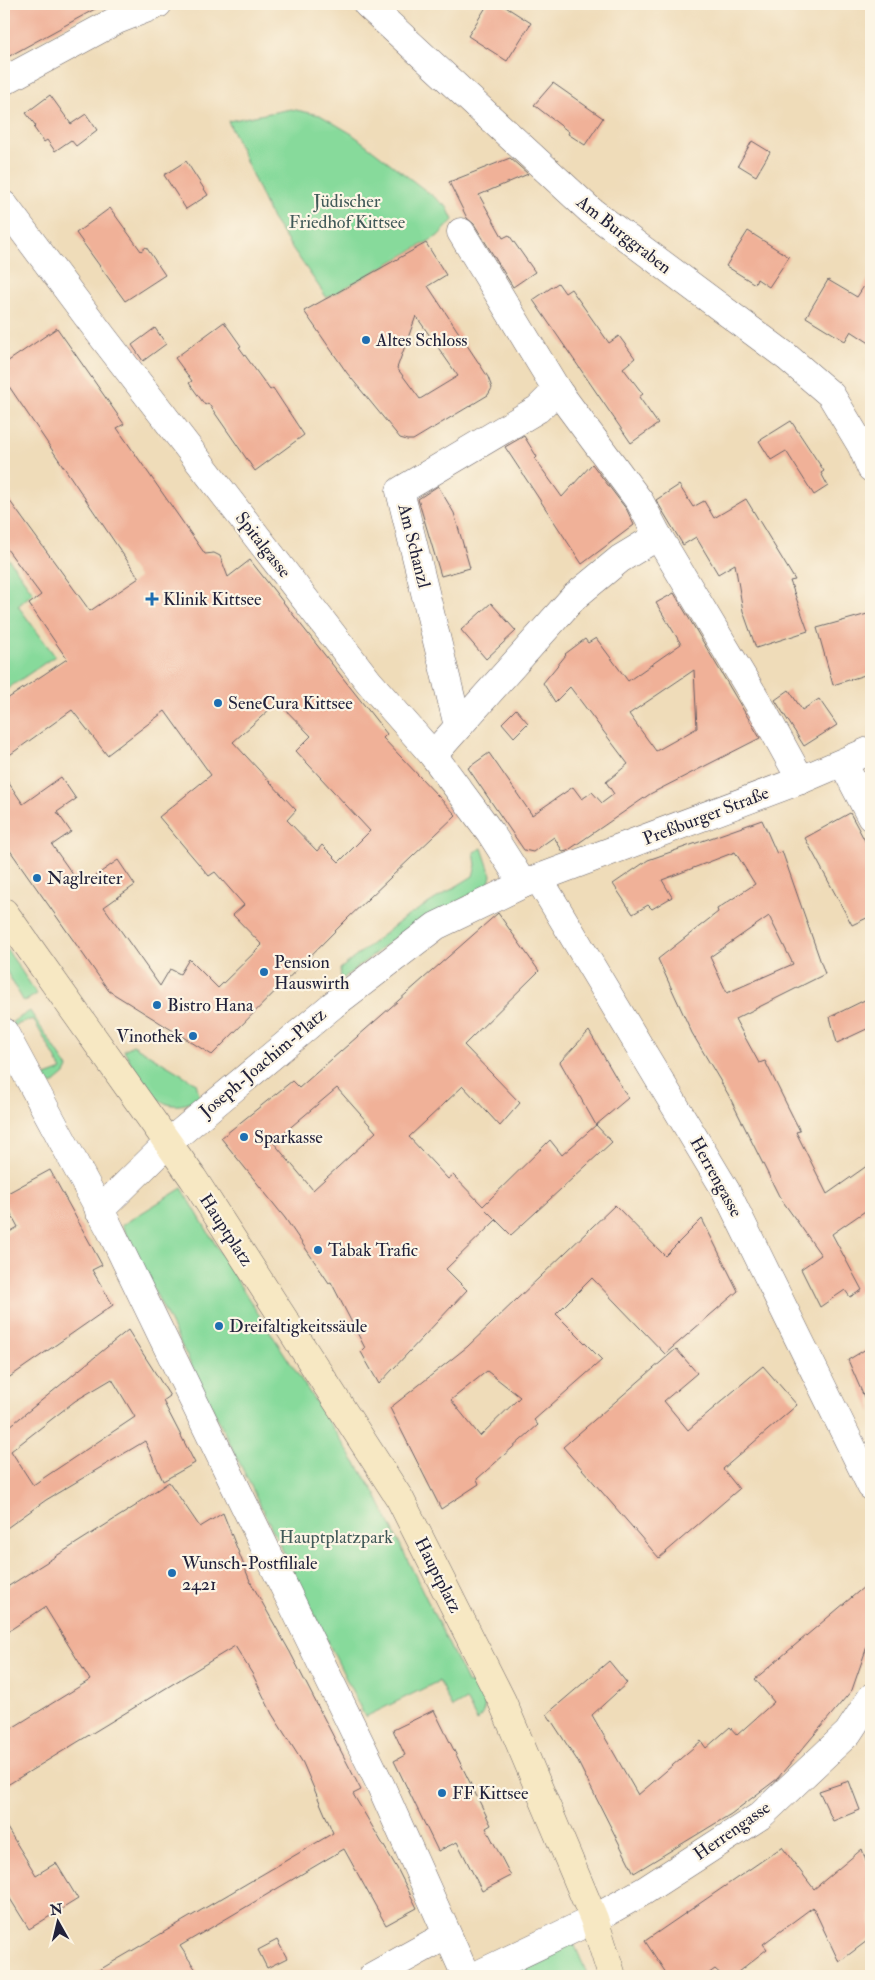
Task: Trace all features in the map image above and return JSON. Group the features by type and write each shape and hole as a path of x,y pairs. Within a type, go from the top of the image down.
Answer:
{"street":[{"path":"4,81 117,20 158,4"},
{"name":"Am Burggraben","path":"367,4 591,211 787,357 831,395 861,445 871,468"},
{"name":"Spitalgasse","path":"4,206 369,682 432,755 490,832 531,881"},
{"path":"462,232 557,390 640,502 658,536 763,710 801,780"},
{"name":"Am Schanzl","path":"458,726 400,491 538,410 557,390"},
{"path":"432,755 574,597 620,559 658,536"},
{"name":"Preßburger Straße","path":"531,881 801,780 871,750"},
{"path":"843,763 871,817"},
{"name":"Joseph-Joachim-Platz","path":"168,1142 333,1005 436,926 531,881"},
{"name":"Herrengasse","path":"531,881 726,1191 871,1486"},
{"name":"Hauptplatz","path":"4,912 168,1142 400,1499 502,1702 594,1919 612,1976"},
{"path":"4,1032 99,1211 376,1775 466,1976"},
{"path":"99,1211 168,1142"},
{"name":"Herrengasse","path":"594,1919 644,1891 760,1816 848,1733 871,1698"},
{"path":"475,1976 594,1919"},
{"path":"373,1976 447,1935"}],"green space":[{"name":"Jüdischer Friedhof Kittsee","path":"291,109 320,115 352,134 447,207 453,220 438,236 327,298 272,219 228,121"},
{"path":"8,558 33,593 18,606 55,656 4,691 4,560"},
{"path":"482,848 491,875 489,884 400,934 341,980 340,969 403,919 473,876 476,865 474,852"},
{"path":"4,945 37,994 24,1002 4,967"},
{"path":"30,1011 68,1068 65,1074 52,1085 43,1077 62,1070 33,1019 13,1026 12,1022"},
{"path":"133,1045 196,1083 200,1098 185,1104 173,1105 162,1102 153,1095 137,1074 124,1050"},
{"name":"Hauptplatzpark","path":"182,1188 239,1284 375,1493 468,1684 479,1679 485,1706 477,1721 466,1700 452,1708 439,1681 365,1717 122,1225"},
{"path":"573,1941 588,1976 508,1976 515,1966"}],"building":[{"path":"4,4 104,4 4,59"},
{"path":"488,4 501,4 531,23 507,61 468,36"},
{"path":"553,83 603,118 585,145 568,134 569,132 534,105"},
{"path":"50,95 71,124 86,114 97,130 76,146 71,140 55,151 47,140 44,142 34,128 36,126 26,113"},
{"path":"752,141 770,152 756,176 738,165"},
{"path":"510,158 528,174 479,195 503,238 509,235 535,272 513,287 474,224 467,218 449,182"},
{"path":"186,161 208,195 186,209 164,175"},
{"path":"110,208 141,251 146,247 165,275 125,301 76,233"},
{"path":"748,231 789,257 769,287 757,279 755,284 726,266"},
{"name":"Altes Schloss","path":"426,243 446,275 428,286 488,377 492,388 488,395 413,440 400,438 347,373 304,311","holes":["416,316 458,376 420,399 397,368"]},
{"path":"871,275 871,344 851,331 845,341 806,317 828,280 857,297"},
{"path":"558,283 565,293 571,289 609,343 619,336 635,358 623,368 643,394 639,397 658,424 631,443 533,300"},
{"path":"224,322 241,346 239,347 270,390 273,388 304,435 255,471 208,403 205,405 189,383 192,381 175,358"},
{"path":"57,328 124,424 117,428 205,554 214,553 220,556 228,577 250,560 387,734 383,738 456,815 347,919 212,1055 109,991 4,842 4,776 23,804 61,777 76,799 57,812 71,832 52,845 81,886 118,860 135,885 104,907 160,986 170,969 180,974 189,959 218,988 262,945 233,915 244,905 215,872 209,876 159,817 211,775 165,711 107,755 72,710 4,759 4,701 67,659 29,604 41,595 4,545 4,493 90,611 139,578 4,379 4,364","holes":["278,702 311,736 296,751 370,831 339,862 322,845 317,851 287,820 296,810 233,742"]},
{"path":"155,328 166,344 143,361 132,345"},
{"path":"791,421 824,471 821,473 828,486 814,495 786,451 771,460 759,441"},
{"path":"524,436 537,457 535,459 562,497 592,464 627,510 634,525 582,564 505,447"},
{"path":"679,485 693,507 704,501 714,518 746,499 795,580 790,581 808,631 756,648 743,611 735,564 718,574 696,537 683,545 656,500"},
{"path":"438,486 454,513 470,568 441,576 418,499"},
{"path":"674,593 760,738 650,794 567,851 563,852 554,837 533,852 524,850 468,768 489,753 532,815 573,787 582,799 592,792 602,803 614,794 606,782 628,764 570,687 555,702 543,683 565,654 585,639 588,643 596,638 628,681 681,644 656,603","holes":["694,670 697,728 656,751 629,714"]},
{"path":"491,603 516,631 486,659 461,630"},
{"path":"871,613 871,673 833,685 817,628"},
{"path":"789,690 802,710 819,699 837,725 804,746 775,700"},
{"path":"516,709 528,723 514,737 502,723"},
{"path":"850,813 871,852 871,916 852,925 805,838"},
{"path":"762,820 777,854 782,851 825,974 735,1019 759,1063 765,1061 800,1131 796,1132 827,1194 871,1163 871,1207 832,1234 862,1290 850,1297 845,1290 820,1307 801,1269 821,1255 779,1196 728,1094 692,1033 658,959 718,912 717,909 755,884 735,852 662,880 672,897 652,909 648,905 633,914 613,884 648,860","holes":["769,916 793,964 727,993 710,957"]},
{"path":"498,913 539,971 464,1045 520,1103 500,1126 463,1086 409,1137 448,1179 453,1175 483,1206 550,1140 562,1155 596,1125 612,1142 511,1235 496,1220 446,1269 467,1290 379,1384 361,1352 365,1348 331,1282 329,1283 285,1218 221,1138 292,1081 299,1088","holes":["337,1088 376,1132 313,1190 273,1142"]},
{"path":"871,997 871,1027 837,1043 830,1017"},
{"path":"589,1031 628,1098 596,1125 560,1062"},
{"path":"50,1170 102,1265 92,1270 113,1305 4,1381 4,1235 18,1227 4,1201 4,1195"},
{"path":"615,1205 665,1256 702,1219 738,1291 665,1354 592,1278 556,1314 602,1360 534,1420 538,1425 477,1479 479,1484 441,1509 390,1408 467,1347","holes":["487,1371 520,1397 480,1436 451,1400"]},
{"path":"128,1330 170,1396 163,1401 195,1463 163,1481 145,1441 46,1500 4,1530 4,1431","holes":["112,1379 135,1417 33,1485 11,1451 75,1401"]},
{"path":"871,1346 871,1413 848,1360"},
{"path":"676,1349 697,1373 664,1401 688,1430 763,1366 797,1405 723,1469 739,1489 659,1558 563,1447"},
{"path":"169,1482 200,1527 223,1513 250,1581 290,1652 361,1790 353,1794 397,1868 417,1908 386,1925 344,1849 180,1946 200,1976 89,1976 333,1833 303,1763 272,1714 253,1675 235,1646 4,1787 4,1733 90,1680 45,1607 4,1634 4,1589 137,1505"},
{"path":"871,1581 871,1635 852,1690 777,1779 731,1814 634,1873 577,1760 547,1714 609,1661 627,1683 592,1715 638,1795 701,1741 706,1748 730,1727 737,1735 774,1702 755,1679"},
{"name":"FF Kittsee","path":"434,1710 491,1825 486,1828 511,1876 482,1891 457,1842 438,1851 394,1761 405,1755 393,1730"},
{"path":"849,1781 860,1810 833,1821 819,1791"},
{"path":"4,1823 36,1875 56,1863 78,1899 29,1929 4,1889"},
{"path":"782,1847 814,1889 862,1849 871,1876 871,1938 839,1962 813,1907 763,1944 767,1949 733,1976 723,1976 715,1969 705,1976 668,1976 645,1941"},
{"path":"277,1940 287,1958 267,1968 258,1950"}],"place":[{"name":"Altes Schloss","path":"366,340"},
{"name":"Klinik Kittsee","path":"152,599"},
{"name":"SeneCura Kittsee","path":"218,703"},
{"name":"Naglreiter","path":"37,878"},
{"name":"Pension Hauswirth","path":"264,972"},
{"name":"Bistro Hana","path":"157,1005"},
{"name":"Vinothek","path":"193,1036"},
{"name":"Sparkasse","path":"244,1137"},
{"name":"Tabak Trafic","path":"318,1250"},
{"name":"Dreifaltigkeitssäule","path":"219,1326"},
{"name":"Wunsch-Postfiliale 2421","path":"172,1573"},
{"name":"FF Kittsee","path":"442,1793"}]}
